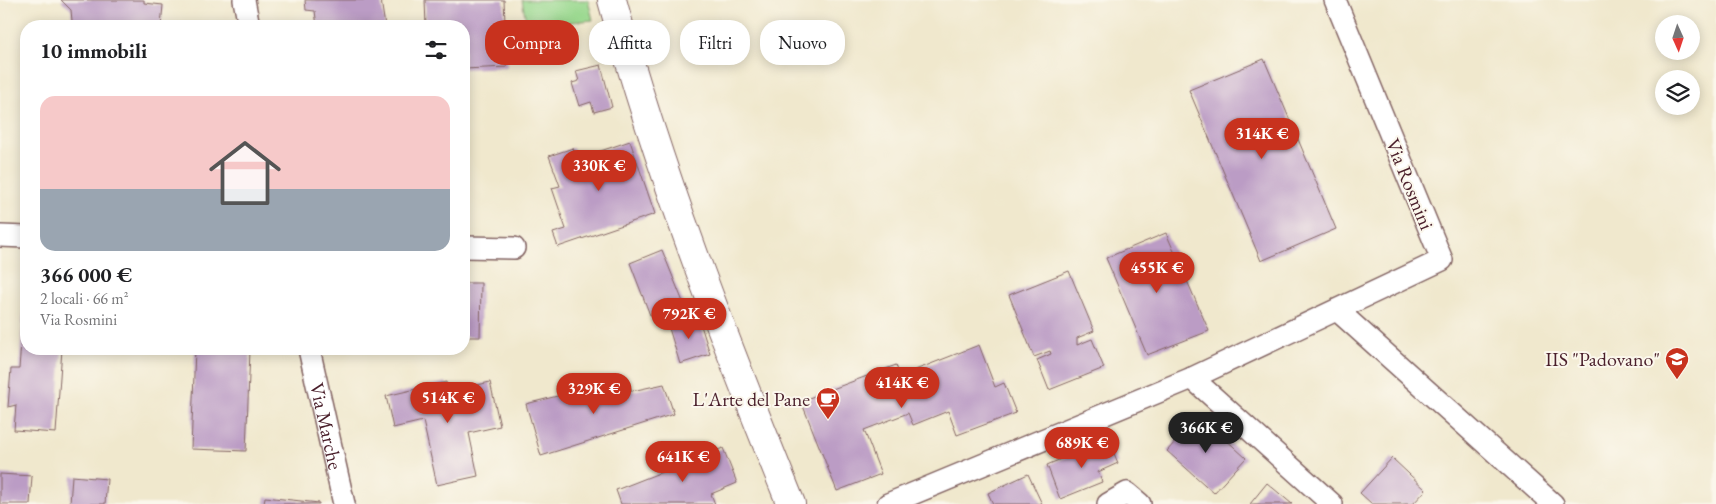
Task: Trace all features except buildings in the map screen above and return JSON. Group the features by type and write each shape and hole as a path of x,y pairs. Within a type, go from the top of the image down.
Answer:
{"main road":[{"path":"612,0 630,64 673,194 737,371 791,504"}],"street":[{"path":"244,0 247,20"},
{"name":"Via Rosmini","path":"888,504 1192,378 1442,260 1335,0"},
{"path":"0,236 20,237"},
{"path":"470,247 514,248"},
{"path":"1337,310 1547,502"},
{"name":"Via Marche","path":"310,355 344,504"},
{"path":"1192,378 1332,504"},
{"path":"1108,504 1127,493 1140,504"}],"green space":[{"path":"522,0 588,0 593,20 579,21 526,20"}],"place":[{"name":"IIS \"Padovano\"","path":"1677,380"},
{"name":"L'Arte del Pane","path":"828,420"}]}
